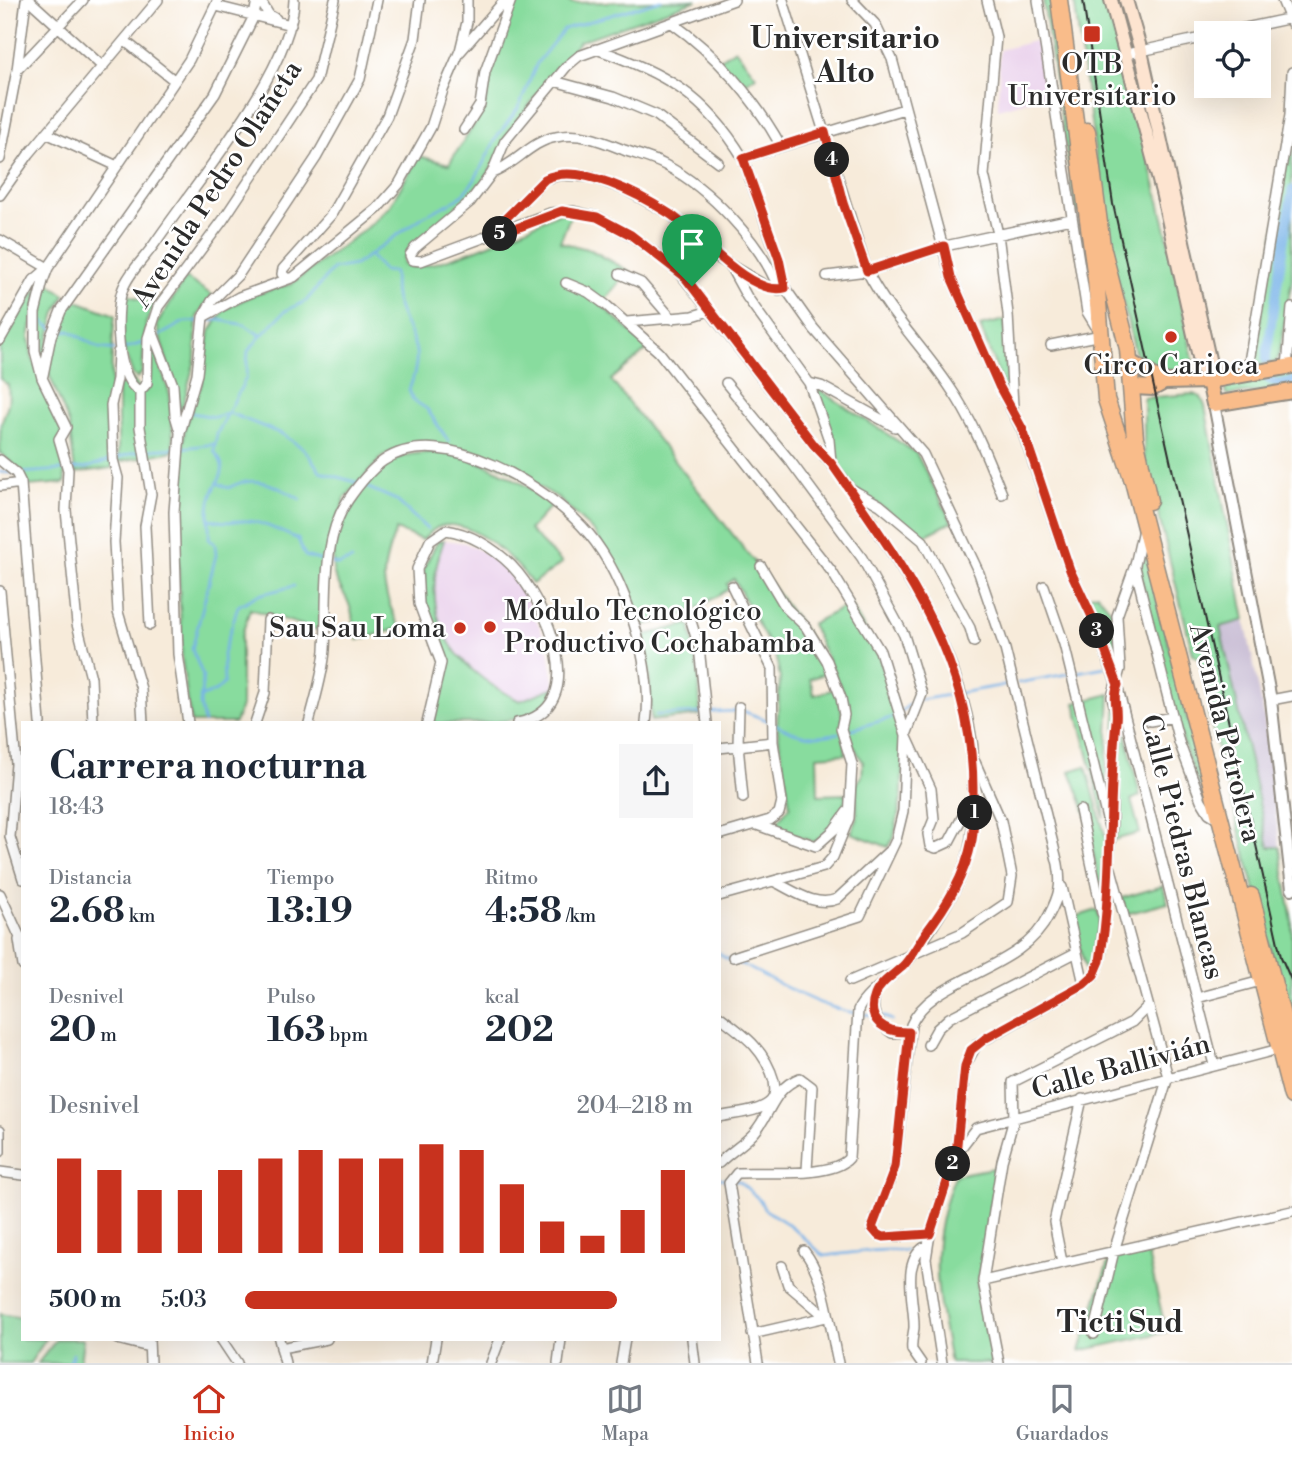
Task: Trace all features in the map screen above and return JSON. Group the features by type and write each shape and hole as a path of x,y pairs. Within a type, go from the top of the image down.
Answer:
{"highway":[{"name":"Avenida Petrolera","path":"1059,0 1101,335 1103,376 1144,524 1261,981 1285,1051"},
{"path":"1069,0 1102,246 1130,362"},
{"path":"1130,362 1115,356 1103,376 1114,391 1133,387"},
{"name":"Avenida Petrolera","path":"1130,362 1135,438 1146,490 1285,1051 1292,1096"}],"main road":[{"path":"1111,0 1162,191 1201,366 1209,381 1214,404 1292,391"},
{"path":"1126,0 1141,51 1211,368 1209,381"},
{"path":"1130,362 1164,382"},
{"path":"1133,387 1153,388 1164,382 1209,381 1290,367"}],"street":[{"path":"28,0 103,67"},
{"path":"0,159 18,70 28,0"},
{"path":"18,70 83,0"},
{"path":"0,195 46,133 158,0"},
{"path":"42,378 51,336 61,311 215,94 254,16 259,0"},
{"path":"259,0 269,15 291,25"},
{"path":"143,721 141,688 118,612 114,542 118,478 113,460 111,405 117,379 120,303 126,283 256,96 291,25 294,0"},
{"name":"Avenida Pedro Olañeta","path":"140,391 146,383 151,327 158,307 223,220 316,80 335,0"},
{"path":"188,721 186,691 178,654 174,512 180,433 197,373 203,317 212,301 239,274 316,158 360,79 377,0"},
{"path":"288,279 282,274 283,269 331,215 398,93 415,39 421,0"},
{"path":"203,317 239,297 288,279 355,230 399,184 431,127 459,53 467,22 467,0"},
{"path":"459,53 505,0"},
{"path":"464,130 480,105 485,72 511,0"},
{"path":"734,0 579,56 554,81 505,141 492,173 470,202 415,248 410,256 412,260 421,261 493,237 550,213 585,213 631,235 677,269 814,445 831,463 917,590 956,678 977,767 1001,821 1012,892 1002,908 962,933 850,981"},
{"path":"783,0 825,132 843,203 867,271 887,303 950,386 971,422 1002,494"},
{"path":"852,0 875,24 885,41 951,277 999,386 1013,407"},
{"path":"987,0 996,37 984,175 998,234 1008,314 1013,407"},
{"path":"1038,0 1087,312 1101,335 1051,345"},
{"path":"1282,0 1292,18 1292,24"},
{"path":"93,721 91,678 76,624 66,510 68,470 59,439 66,427 42,378 33,333 38,297 48,268 175,81 217,3 291,25"},
{"path":"1271,22 1292,18"},
{"path":"672,23 693,38 753,102 780,146"},
{"path":"1127,54 1194,40"},
{"path":"125,41 175,81"},
{"path":"596,49 646,67 670,79 719,121 743,158 779,259 782,289"},
{"path":"1247,374 1290,115 1292,72"},
{"path":"554,81 613,97 656,115 718,162"},
{"path":"743,158 904,109"},
{"path":"46,133 117,166"},
{"path":"492,173 507,168 538,144 558,136 602,140 651,158 682,175 733,220 814,329 923,454 979,573 999,629 1051,829 1084,984"},
{"path":"493,237 503,221 545,179 552,175 592,177 626,190 670,214 728,264 766,286 782,289"},
{"path":"827,276 867,271 944,246 1071,219"},
{"path":"0,240 48,268"},
{"path":"728,264 747,297 809,383 829,440 831,463"},
{"path":"0,340 34,280 48,268"},
{"path":"620,274 641,283 672,319"},
{"path":"566,283 587,292 627,322 659,352 832,572 880,651 906,735 934,800 934,819 928,834 930,846 936,848 949,842 973,797"},
{"path":"1290,367 1292,309"},
{"path":"627,322 672,319 709,311"},
{"path":"151,327 173,385 174,415 180,433"},
{"path":"118,344 132,383 140,391 140,427 151,494 145,526 150,625"},
{"path":"726,383 832,515 893,611 922,694 906,735 903,811 896,840 870,900 855,920 733,957"},
{"path":"809,383 821,386 903,432"},
{"path":"1214,404 1271,700 1292,887"},
{"name":"Calle Piedras Blancas","path":"1013,407 1070,570 1094,621 1118,685 1214,1065"},
{"path":"309,721 325,653 328,571 338,520 347,502 376,467 396,455 435,449 470,456 509,472 558,504 590,534 628,605 647,692 646,721"},
{"path":"0,460 16,473 21,483 40,721"},
{"path":"0,486 21,483"},
{"path":"848,487 880,505 923,541 970,628 974,642"},
{"path":"942,1363 928,1278 928,1245 956,1154 967,1058 977,1044 1084,984 1094,975 1100,961 1111,839 1117,716 1112,698 1118,685 1120,669 1117,616 1135,565 1144,524"},
{"path":"427,721 441,663 429,638 419,604 417,569 430,541 446,530 471,537 510,564 527,587 553,638 558,657 557,694 544,712 522,721"},
{"path":"1135,565 1173,717 1201,800 1209,813 1220,819"},
{"path":"721,896 775,882 829,863 843,836 850,806 852,764 841,729 844,715 827,661 806,627 786,608 761,566"},
{"path":"721,834 757,825 779,813 782,801 773,742 772,668 732,586"},
{"path":"1044,586 1064,644 1111,839"},
{"path":"0,591 16,764 10,837 21,873"},
{"path":"690,618 699,647 706,721"},
{"path":"256,721 265,693 268,620"},
{"path":"1271,700 1292,696"},
{"path":"739,708 738,745 743,798"},
{"path":"1150,721 1173,717"},
{"path":"721,748 773,742"},
{"path":"758,1363 751,1334 729,1183 737,1173 774,1175 837,1166 849,1158 858,1010 865,999 915,952 947,902 963,869 974,823 973,750"},
{"path":"757,825 816,846 845,819 850,806"},
{"path":"1080,810 1104,921"},
{"path":"775,882 812,900 830,902 884,858 896,840"},
{"path":"1094,1334 1114,1251 1168,1077 1109,861"},
{"path":"930,1234 884,1237 872,1228 895,1167 909,1032 914,1019 940,995 1018,952 1038,936 1062,887"},
{"path":"2,899 21,940"},
{"path":"18,934 21,953"},
{"path":"924,935 924,942 931,946"},
{"path":"928,1045 937,1029 949,1018 1077,952"},
{"path":"1197,998 1261,981"},
{"path":"876,991 872,1006 875,1018 892,1033 909,1032"},
{"path":"999,1363 983,1281 1002,1161 1014,1119 1013,1082 1132,1022 1148,1006"},
{"path":"721,1018 760,1048 770,1066 776,1088 764,1120 753,1135 721,1161"},
{"name":"Calle Ballivián","path":"976,1128 1083,1099 1129,1090 1214,1065 1285,1051"},
{"path":"721,1116 763,1106 791,1081 800,1078 812,1087 807,1170"},
{"path":"1062,1262 1054,1222 1083,1099"},
{"path":"956,1154 976,1128 965,1120 962,1105"},
{"path":"0,1130 0,1152"},
{"path":"0,1172 21,1175"},
{"path":"721,1195 732,1209"},
{"path":"983,1281 1292,1211"},
{"path":"921,1363 912,1350 914,1326 911,1275 916,1255 928,1245"},
{"path":"804,1251 821,1284 838,1363"},
{"path":"782,1266 788,1285 826,1317"},
{"path":"751,1334 826,1317"},
{"path":"224,1341 235,1362"},
{"path":"285,1363 280,1343 304,1341"},
{"path":"432,1363 436,1341"},
{"path":"491,1363 499,1341"},
{"path":"558,1363 561,1341"},
{"path":"621,1363 625,1341"},
{"path":"692,1341 695,1363"},
{"path":"149,1343 150,1363"}],"shaded area":[{"path":"1034,41 1043,46 1048,95 998,109 1000,50"},
{"name":"Módulo Tecnológico Productivo Cochabamba","path":"444,540 465,543 496,559 522,589 548,645 555,687 520,701 496,690 472,671 451,648 437,618 434,591 435,564"},
{"path":"1245,620 1264,716 1280,847 1269,848 1220,626"}],"green space":[{"path":"514,0 566,0 572,3 697,0 580,41 554,70 518,121 484,181 464,206 411,248 403,259 404,265 416,267 433,264 504,238 559,213 571,214 560,242 591,250 629,271 601,305 649,348 611,380 756,564 807,634 829,672 810,679 814,695 835,689 841,706 846,754 817,756 818,795 847,794 846,802 837,822 814,842 768,826 778,821 790,806 777,727 780,677 776,658 734,579 727,584 729,589 689,613 641,626 630,595 594,532 557,497 502,466 416,447 395,450 382,457 345,498 327,557 321,631 250,609 241,638 241,706 236,721 191,721 182,661 177,523 185,426 201,386 210,331 225,309 253,295 291,284 368,227 389,207 419,156 449,164 482,110 487,98 489,74"},
{"path":"1043,0 1052,0 1081,212 1076,213"},
{"path":"1074,0 1104,0 1118,44 1154,179 1193,360 1183,370 1160,370 1138,361 1136,355 1108,243"},
{"path":"735,49 756,76 741,86 719,60"},
{"path":"1292,124 1292,279 1279,355 1276,362 1259,365 1255,355"},
{"path":"186,278 212,295 197,317 195,360 180,416 157,324"},
{"path":"47,282 65,295 56,312 43,361 40,314"},
{"path":"40,284 29,337 32,357 63,430 65,483 27,486 20,470 0,453 1,424 9,397 8,385 0,379 0,345"},
{"path":"124,293 154,305 146,323 142,373 137,378 133,375 122,342"},
{"path":"72,299 115,315 111,372 112,468 75,473 69,424 49,374 52,345"},
{"path":"1005,320 1008,390 1005,391 980,326"},
{"path":"153,343 170,395 174,451 118,462 118,357 124,370 142,391 148,390"},
{"path":"1292,370 1292,388 1228,395 1225,391 1228,384"},
{"path":"815,390 820,390 916,453 952,522 924,536 854,488 836,462 835,446"},
{"path":"1193,394 1201,397 1205,406 1245,620 1220,627 1269,847 1280,847 1292,921 1292,1030 1208,713 1211,705 1199,659 1193,654 1144,456 1144,398"},
{"path":"440,452 500,471 553,504 529,530 562,563 532,584 505,553 466,528 441,526 423,540 396,530 387,557 384,580 389,602 400,628 358,640 349,604 333,570 333,556 341,526 357,495 377,471 407,455"},
{"path":"444,540 436,567 435,593 438,616 446,637 459,656 476,673 520,701 555,687 548,701 537,711 502,721 433,721 447,672 426,614 423,594 424,567 438,541"},
{"path":"1144,548 1204,791 1187,754 1177,722 1149,615 1140,569"},
{"path":"1097,593 1113,613 1116,673 1088,596"},
{"path":"850,604 878,652 903,739 902,793 894,838 888,847 851,833 857,820 856,785 862,776 863,762 846,733 846,699 811,624"},
{"path":"690,624 699,678 700,715 651,721 649,673 641,636"},
{"path":"1110,694 1104,818 1075,703"},
{"path":"1117,694 1140,796 1131,800 1140,833 1110,841"},
{"path":"1086,766 1106,839 1103,906 1086,813 1070,771"},
{"path":"1163,886 1168,903 1126,914 1122,898"},
{"path":"1097,910 1101,925 1100,942 1090,973 1086,972 1072,918"},
{"path":"999,1167 977,1287 993,1363 950,1363 941,1313 937,1268 937,1246 946,1200 955,1175"},
{"path":"1147,1250 1166,1332 1080,1351 1109,1259"},
{"path":"0,1314 21,1318 21,1341 45,1341 30,1363 0,1363"},
{"path":"55,1341 83,1341 80,1363 38,1363"}],"waterway":[{"path":"204,721 200,704 203,676 192,649 216,555 215,544 209,539 209,508 222,465 214,451 217,434 246,378 248,351 285,311 306,301 333,269 355,265 424,216 458,199 474,181 497,137 519,107 537,63 564,29 661,0"},
{"path":"1266,359 1292,190"},
{"path":"369,255 384,271 394,272 395,297 416,351 409,390 413,400 427,409 449,442"},
{"path":"38,318 58,332 70,331 99,348 116,350"},
{"path":"159,336 184,322 219,320 245,325 260,335"},
{"path":"123,349 146,342"},
{"path":"1268,379 1278,384 1292,381"},
{"path":"192,413 215,417 229,413 282,434 304,449 321,472 355,482 396,500 427,529"},
{"path":"182,448 215,444"},
{"path":"147,450 175,448"},
{"path":"117,458 140,451"},
{"path":"21,473 86,468 111,460"},
{"path":"0,472 11,473"},
{"path":"219,484 229,488 256,481 300,499"},
{"path":"210,519 222,522 250,521 268,526 298,539 305,556 326,562"},
{"path":"332,563 338,565 352,560"},
{"path":"200,697 216,691 224,683 223,654 238,606 258,595 294,586"},
{"path":"1018,683 1105,667"},
{"path":"845,731 894,717 914,701 1011,684"},
{"path":"656,715 736,711"},
{"path":"743,711 769,721"},
{"path":"775,724 806,735 839,733"},
{"path":"721,954 822,1004 873,1015"},
{"path":"880,1015 892,1020"},
{"path":"721,1178 739,1181 760,1200 764,1209 791,1226 824,1256 876,1250 906,1251"},
{"path":"69,1363 73,1354"}],"tram line":[{"path":"1083,0 1113,204 1281,957 1292,982"}],"place":[{"name":"OTB Universitario","path":"1092,34"},
{"name":"Circo Carioca","path":"1171,337"},
{"name":"Módulo Tecnológico Productivo Cochabamba","path":"490,627"},
{"name":"Sau Sau Loma","path":"460,628"}],"district":[{"name":"Universitario Alto","path":"845,56"},
{"name":"Ticti Sud","path":"1120,1323"}],"route":[{"path":"825,132 843,203 867,271 906,256 944,246 951,277 999,386 1013,407 1023,430 1070,570 1094,621 1118,685 1112,698 1117,716 1113,746 1112,822 1100,961 1094,975 1084,984 986,1038 971,1050 965,1066 956,1154 942,1204 930,1234 884,1237 872,1228 895,1167 909,1032 892,1033 875,1018 872,1006 876,991 904,965 934,923 957,885 968,853 975,813 972,740 963,704 942,642 917,590 831,463 736,346 692,286 677,269 631,235 585,213 550,213 493,237 503,221 545,179 552,175 592,177 626,190 670,214 718,258 766,286 779,290 785,288 779,259 743,158 825,132"}]}
